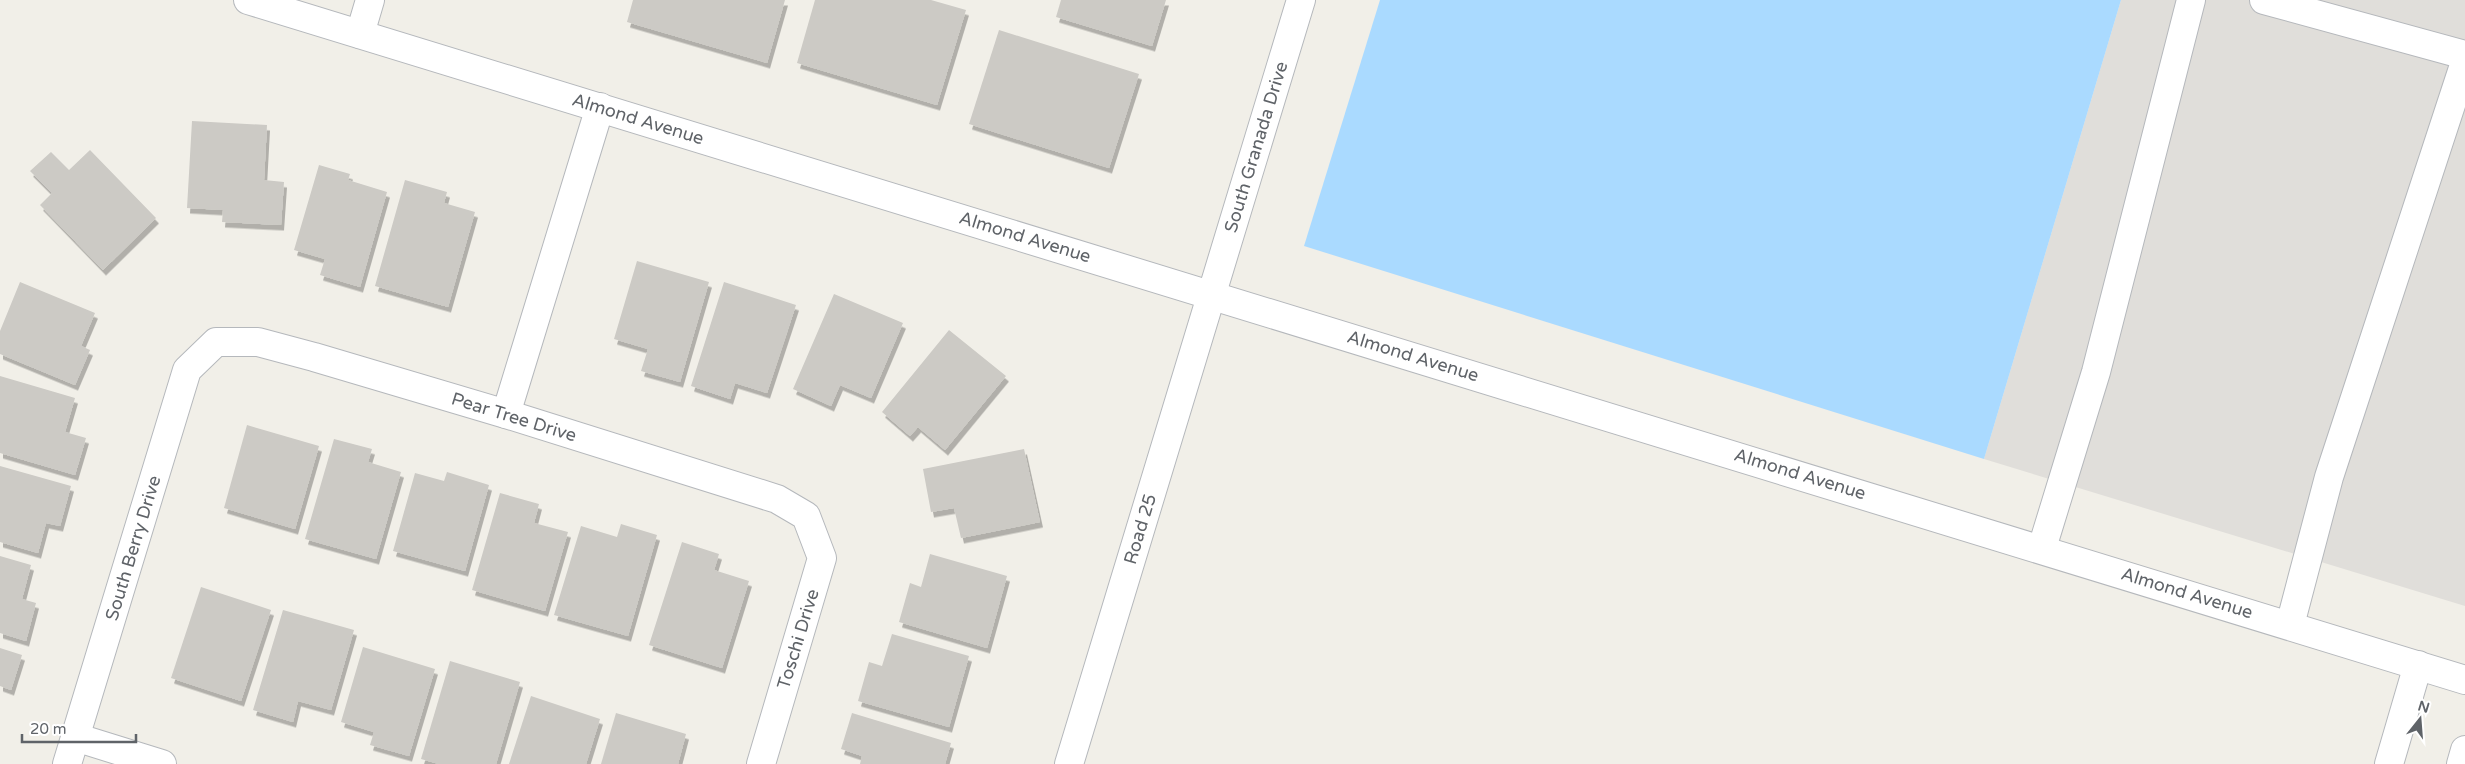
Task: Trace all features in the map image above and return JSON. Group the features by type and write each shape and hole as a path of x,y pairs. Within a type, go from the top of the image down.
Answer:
{"street":[{"name":"Almond Avenue","path":"248,0 2042,548 2465,680"},
{"path":"360,34 370,0"},
{"name":"South Granada Drive","path":"1211,294 1301,0"},
{"path":"2042,548 2096,372 2191,0"},
{"path":"2264,0 2465,55"},
{"path":"2290,625 2329,477 2465,62"},
{"path":"506,414 600,107"},
{"name":"Road 25","path":"1069,764 1211,294"},
{"name":"Pear Tree Drive","path":"216,342 258,342 506,414 777,499 806,516"},
{"name":"South Berry Drive","path":"67,764 187,370 216,342"},
{"name":"Toschi Drive","path":"761,764 822,558 806,516"},
{"path":"2389,764 2418,665"},
{"path":"75,737 162,764"},
{"path":"2461,764 2465,750"}],"shaded area":[{"path":"2121,0 2465,0 2465,606 1984,459"}],"water":[{"path":"1380,0 2121,0 1984,459 1304,246"}],"building":[{"path":"633,0 785,0 767,63 627,22"},
{"path":"815,0 931,0 966,10 937,105 797,63"},
{"path":"1061,0 1166,0 1152,46 1056,17"},
{"path":"999,30 1139,74 1109,168 969,124"},
{"path":"192,121 267,125 264,180 284,182 281,225 222,222 223,210 187,208"},
{"path":"90,150 156,218 103,270 40,205 52,193 30,171 51,152 69,170"},
{"path":"319,165 350,174 348,180 387,192 360,287 320,275 325,259 294,250"},
{"path":"405,180 447,192 444,203 475,212 448,307 375,286"},
{"path":"637,261 709,282 680,382 641,371 648,349 614,339"},
{"path":"20,282 95,313 81,346 90,350 75,385 0,354 0,331"},
{"path":"724,282 796,305 767,393 735,383 730,399 691,386"},
{"path":"834,294 903,323 871,398 840,385 831,406 793,389"},
{"path":"949,330 1006,376 945,450 918,427 910,436 882,412"},
{"path":"0,376 75,398 65,432 86,438 75,475 0,453"},
{"path":"247,425 319,446 295,529 224,508"},
{"path":"334,439 372,449 368,462 401,472 376,559 305,539"},
{"path":"1024,449 1040,522 961,538 954,508 931,512 923,469"},
{"path":"0,466 71,486 60,526 46,523 38,553 0,542"},
{"path":"447,472 489,485 465,571 393,551 415,473 444,481"},
{"path":"500,493 539,504 534,523 568,532 545,611 472,590"},
{"path":"621,524 657,535 628,636 554,615 581,526 617,537"},
{"path":"682,542 719,554 714,570 749,581 722,668 649,645"},
{"path":"930,554 1007,576 987,648 899,622 910,583 921,587"},
{"path":"0,556 31,565 22,599 36,603 26,641 0,633"},
{"path":"201,587 271,610 241,701 171,678"},
{"path":"283,610 354,630 331,710 298,701 293,722 253,710"},
{"path":"892,634 969,656 949,727 858,701 869,662 882,666"},
{"path":"363,647 435,669 409,756 370,745 374,732 341,722"},
{"path":"0,648 22,655 11,690 0,686"},
{"path":"450,661 520,682 496,764 439,764 421,759"},
{"path":"531,696 600,719 586,764 509,764"},
{"path":"616,713 686,734 678,764 601,764"},
{"path":"852,713 951,743 945,764 860,764 862,756 841,749"}]}
